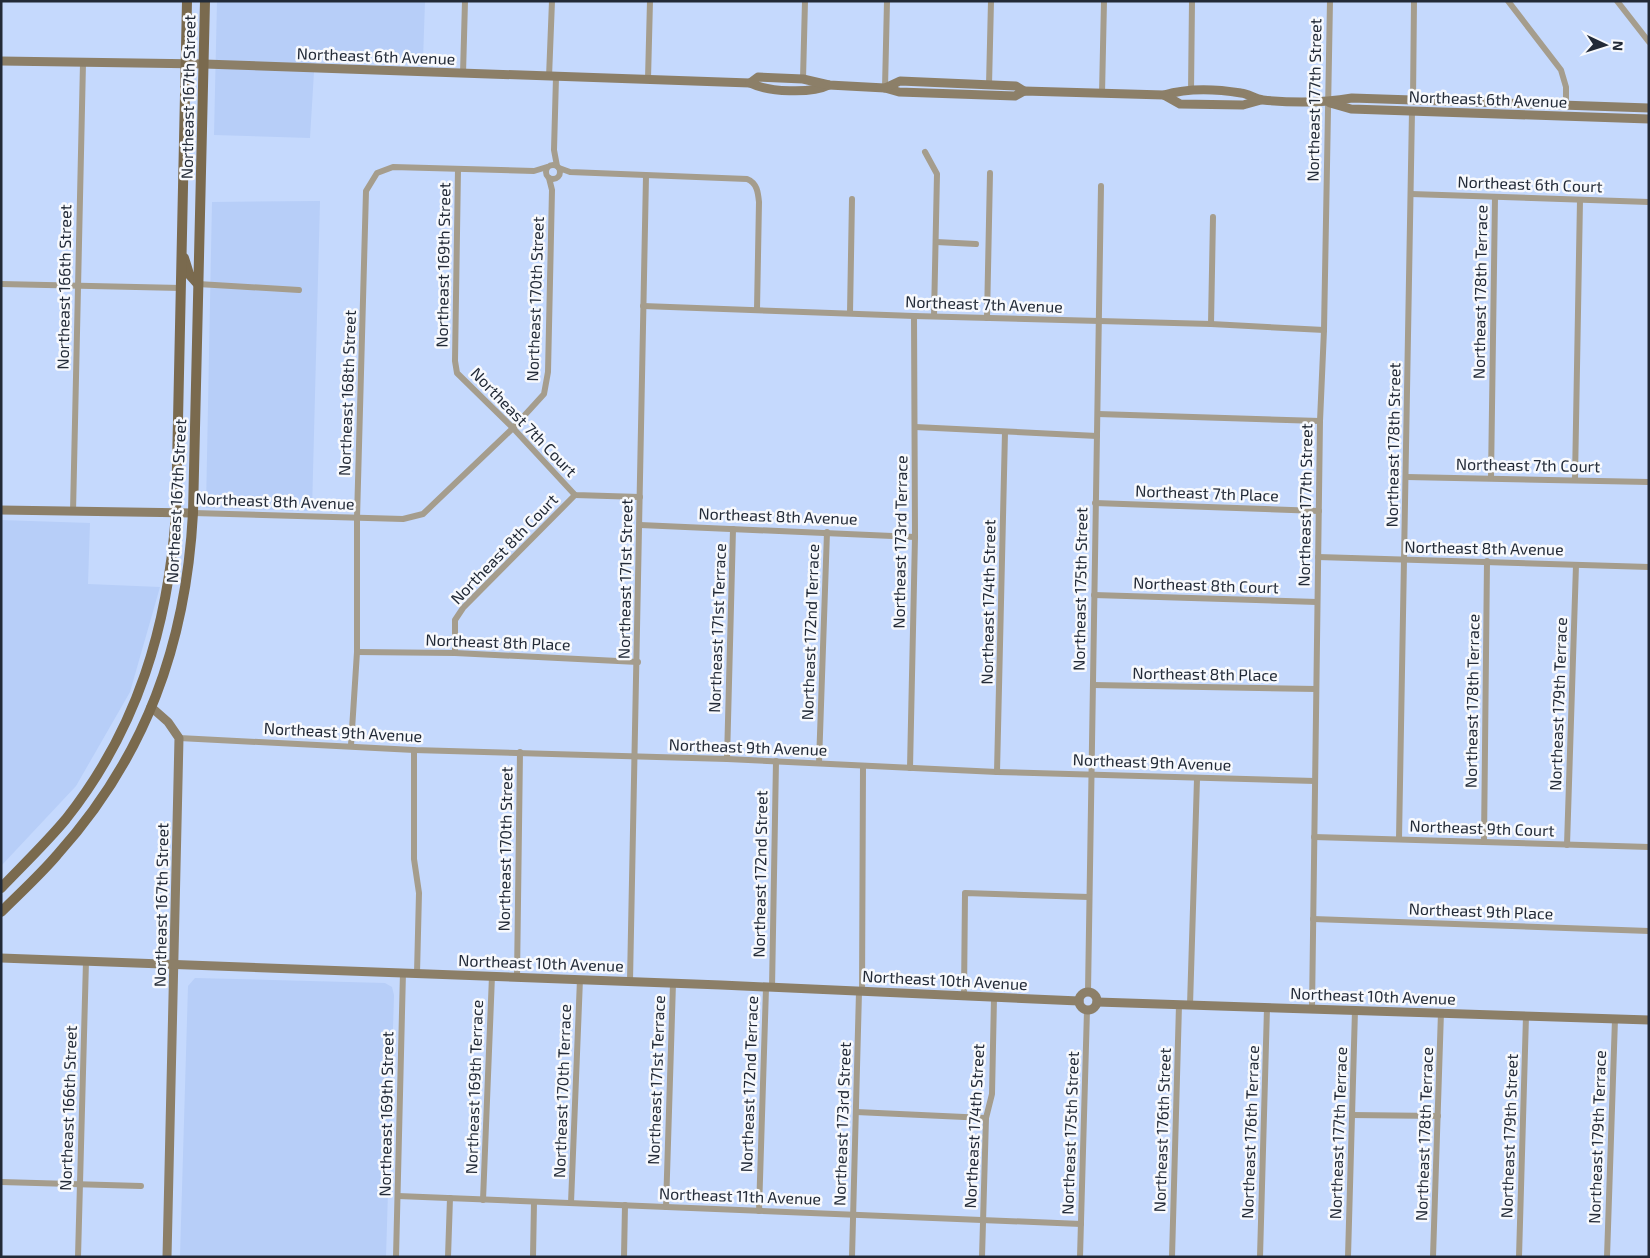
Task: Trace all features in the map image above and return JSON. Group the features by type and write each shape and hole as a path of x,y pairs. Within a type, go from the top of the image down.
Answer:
{"main road":[{"name":"Northeast 167th Street","path":"1,888 60,825 87,789 117,740 143,682 164,614 173,553 176,513 188,1"},
{"name":"Northeast 167th Street","path":"1,912 57,855 96,806 116,776 151,707 165,672 182,614 191,552 193,513 205,1"},
{"path":"182,250 189,274 198,284"},
{"path":"181,288 190,294 198,304"},
{"path":"143,682 146,697 151,707"}],"street":[{"path":"463,74 465,1"},
{"path":"552,1 553,177"},
{"path":"648,80 650,1"},
{"path":"803,79 805,1"},
{"path":"885,88 887,1"},
{"path":"989,85 991,1"},
{"path":"1102,94 1104,1"},
{"path":"1191,91 1192,1"},
{"name":"Northeast 177th Street","path":"1312,1009 1318,510 1324,330 1330,1"},
{"path":"1413,100 1414,1"},
{"path":"1508,1 1561,70 1566,87 1566,105"},
{"path":"1617,1 1649,42"},
{"name":"Northeast 6th Avenue","path":"1,61 204,64 648,80 750,84 759,88 817,91 829,86"},
{"name":"Northeast 166th Street","path":"73,512 83,63"},
{"name":"Northeast 6th Avenue","path":"750,84 758,77 803,79 829,86 885,88 899,92 989,96 1016,96 1024,92 1164,95 1180,90 1242,93 1261,100 1327,102 1352,98 1649,108"},
{"name":"Northeast 6th Avenue","path":"885,88 900,81 1016,86 1024,92"},
{"name":"Northeast 6th Avenue","path":"1164,95 1180,104 1243,106 1261,100"},
{"name":"Northeast 6th Avenue","path":"1327,102 1351,109 1649,119"},
{"name":"Northeast 178th Street","path":"1399,839 1412,111"},
{"path":"925,152 937,174 934,316"},
{"path":"553,166 553,177"},
{"path":"534,171 553,166 570,172 748,179 755,184 760,202 757,309"},
{"name":"Northeast 168th Street","path":"351,745 357,652 358,518 366,191 378,173 393,167 458,169"},
{"path":"458,169 534,171 553,177 570,172"},
{"name":"Northeast 169th Street","path":"455,361 458,169"},
{"path":"987,318 990,173"},
{"name":"Northeast 171st Street","path":"630,982 638,662 646,176"},
{"name":"Northeast 170th Street","path":"513,428 544,394 548,372 553,177"},
{"name":"Northeast 175th Street","path":"1088,992 1101,186"},
{"name":"Northeast 6th Court","path":"1411,194 1649,202"},
{"name":"Northeast 178th Terrace","path":"1491,478 1495,197"},
{"path":"850,312 852,199"},
{"path":"1575,479 1580,200"},
{"path":"1211,324 1213,217"},
{"path":"936,242 976,244"},
{"path":"1,284 181,288"},
{"path":"198,284 299,290"},
{"name":"Northeast 7th Avenue","path":"643,306 1099,322 1211,324 1324,330"},
{"name":"Northeast 173rd Terrace","path":"910,768 915,537 914,316"},
{"name":"Northeast 7th Court","path":"455,361 457,373 513,428 575,495 640,497"},
{"path":"1098,414 1320,421"},
{"path":"915,427 1097,436"},
{"name":"Northeast 8th Avenue","path":"1,510 403,519 422,514 513,428"},
{"name":"Northeast 174th Street","path":"997,772 1005,432"},
{"name":"Northeast 7th Court","path":"1406,477 1649,482"},
{"name":"Northeast 8th Court","path":"455,653 455,620 462,608 575,495"},
{"name":"Northeast 7th Place","path":"1095,503 1318,510"},
{"name":"Northeast 8th Avenue","path":"640,525 915,537"},
{"name":"Northeast 171st Terrace","path":"727,759 733,529"},
{"name":"Northeast 172nd Terrace","path":"819,763 827,532"},
{"name":"Northeast 8th Avenue","path":"1318,557 1649,567"},
{"name":"Northeast 178th Terrace","path":"1484,842 1487,561"},
{"name":"Northeast 179th Terrace","path":"1567,845 1576,565"},
{"name":"Northeast 8th Court","path":"1094,595 1317,602"},
{"name":"Northeast 8th Place","path":"357,652 455,653 638,662"},
{"name":"Northeast 8th Place","path":"1093,685 1316,689"},
{"path":"151,707 168,722 179,738"},
{"name":"Northeast 9th Avenue","path":"179,738 351,745 414,750 727,759 997,772 1197,779 1315,781"},
{"name":"Northeast 167th Street","path":"167,1257 179,738"},
{"path":"414,750 414,859 419,893 417,973"},
{"name":"Northeast 170th Street","path":"517,977 520,752"},
{"name":"Northeast 172nd Street","path":"769,988 776,761"},
{"name":"Northeast 173rd Street","path":"852,1257 861,992 863,766"},
{"path":"1190,1005 1197,779"},
{"name":"Northeast 9th Court","path":"1314,837 1649,847"},
{"path":"964,996 965,893 1089,896"},
{"name":"Northeast 9th Place","path":"1313,919 1649,931"},
{"path":"1,958 1,965"},
{"name":"Northeast 10th Avenue","path":"1,958 580,979 1079,1001"},
{"name":"Northeast 166th Street","path":"78,1257 86,961"},
{"name":"Northeast 169th Street","path":"396,1257 403,972"},
{"name":"Northeast 169th Terrace","path":"483,1200 492,976"},
{"name":"Northeast 170th Terrace","path":"571,1203 580,979"},
{"name":"Northeast 171st Terrace","path":"666,1207 673,983"},
{"name":"Northeast 172nd Terrace","path":"759,1211 769,988"},
{"path":"1088,992 1094,994 1097,1002 1094,1008 1087,1010 1081,1007 1079,1001 1081,996 1088,992"},
{"name":"Northeast 174th Street","path":"982,1257 986,1118 992,1094 994,998"},
{"name":"Northeast 10th Avenue","path":"1097,1002 1649,1020"},
{"name":"Northeast 176th Street","path":"1172,1257 1179,1005"},
{"name":"Northeast 176th Terrace","path":"1260,1257 1267,1008"},
{"name":"Northeast 175th Street","path":"1080,1257 1087,1010"},
{"name":"Northeast 177th Terrace","path":"1348,1257 1355,1010"},
{"name":"Northeast 178th Terrace","path":"1433,1257 1441,1012"},
{"name":"Northeast 179th Street","path":"1519,1257 1526,1016"},
{"name":"Northeast 179th Terrace","path":"1607,1257 1615,1018"},
{"path":"856,1112 986,1118"},
{"path":"1352,1114 1438,1116"},
{"path":"1,1182 141,1186"},
{"name":"Northeast 11th Avenue","path":"398,1196 1081,1224"},
{"path":"448,1257 450,1198"},
{"path":"533,1257 534,1202"},
{"path":"624,1257 625,1206"}],"shaded area":[{"path":"217,1 425,1 423,60 315,55 310,138 214,135"},
{"path":"320,201 312,511 206,508 212,202"},
{"path":"1,520 90,523 88,584 160,587 130,692 76,786 1,866"},
{"path":"195,978 385,983 392,987 394,995 386,1257 180,1257 188,986"}]}
